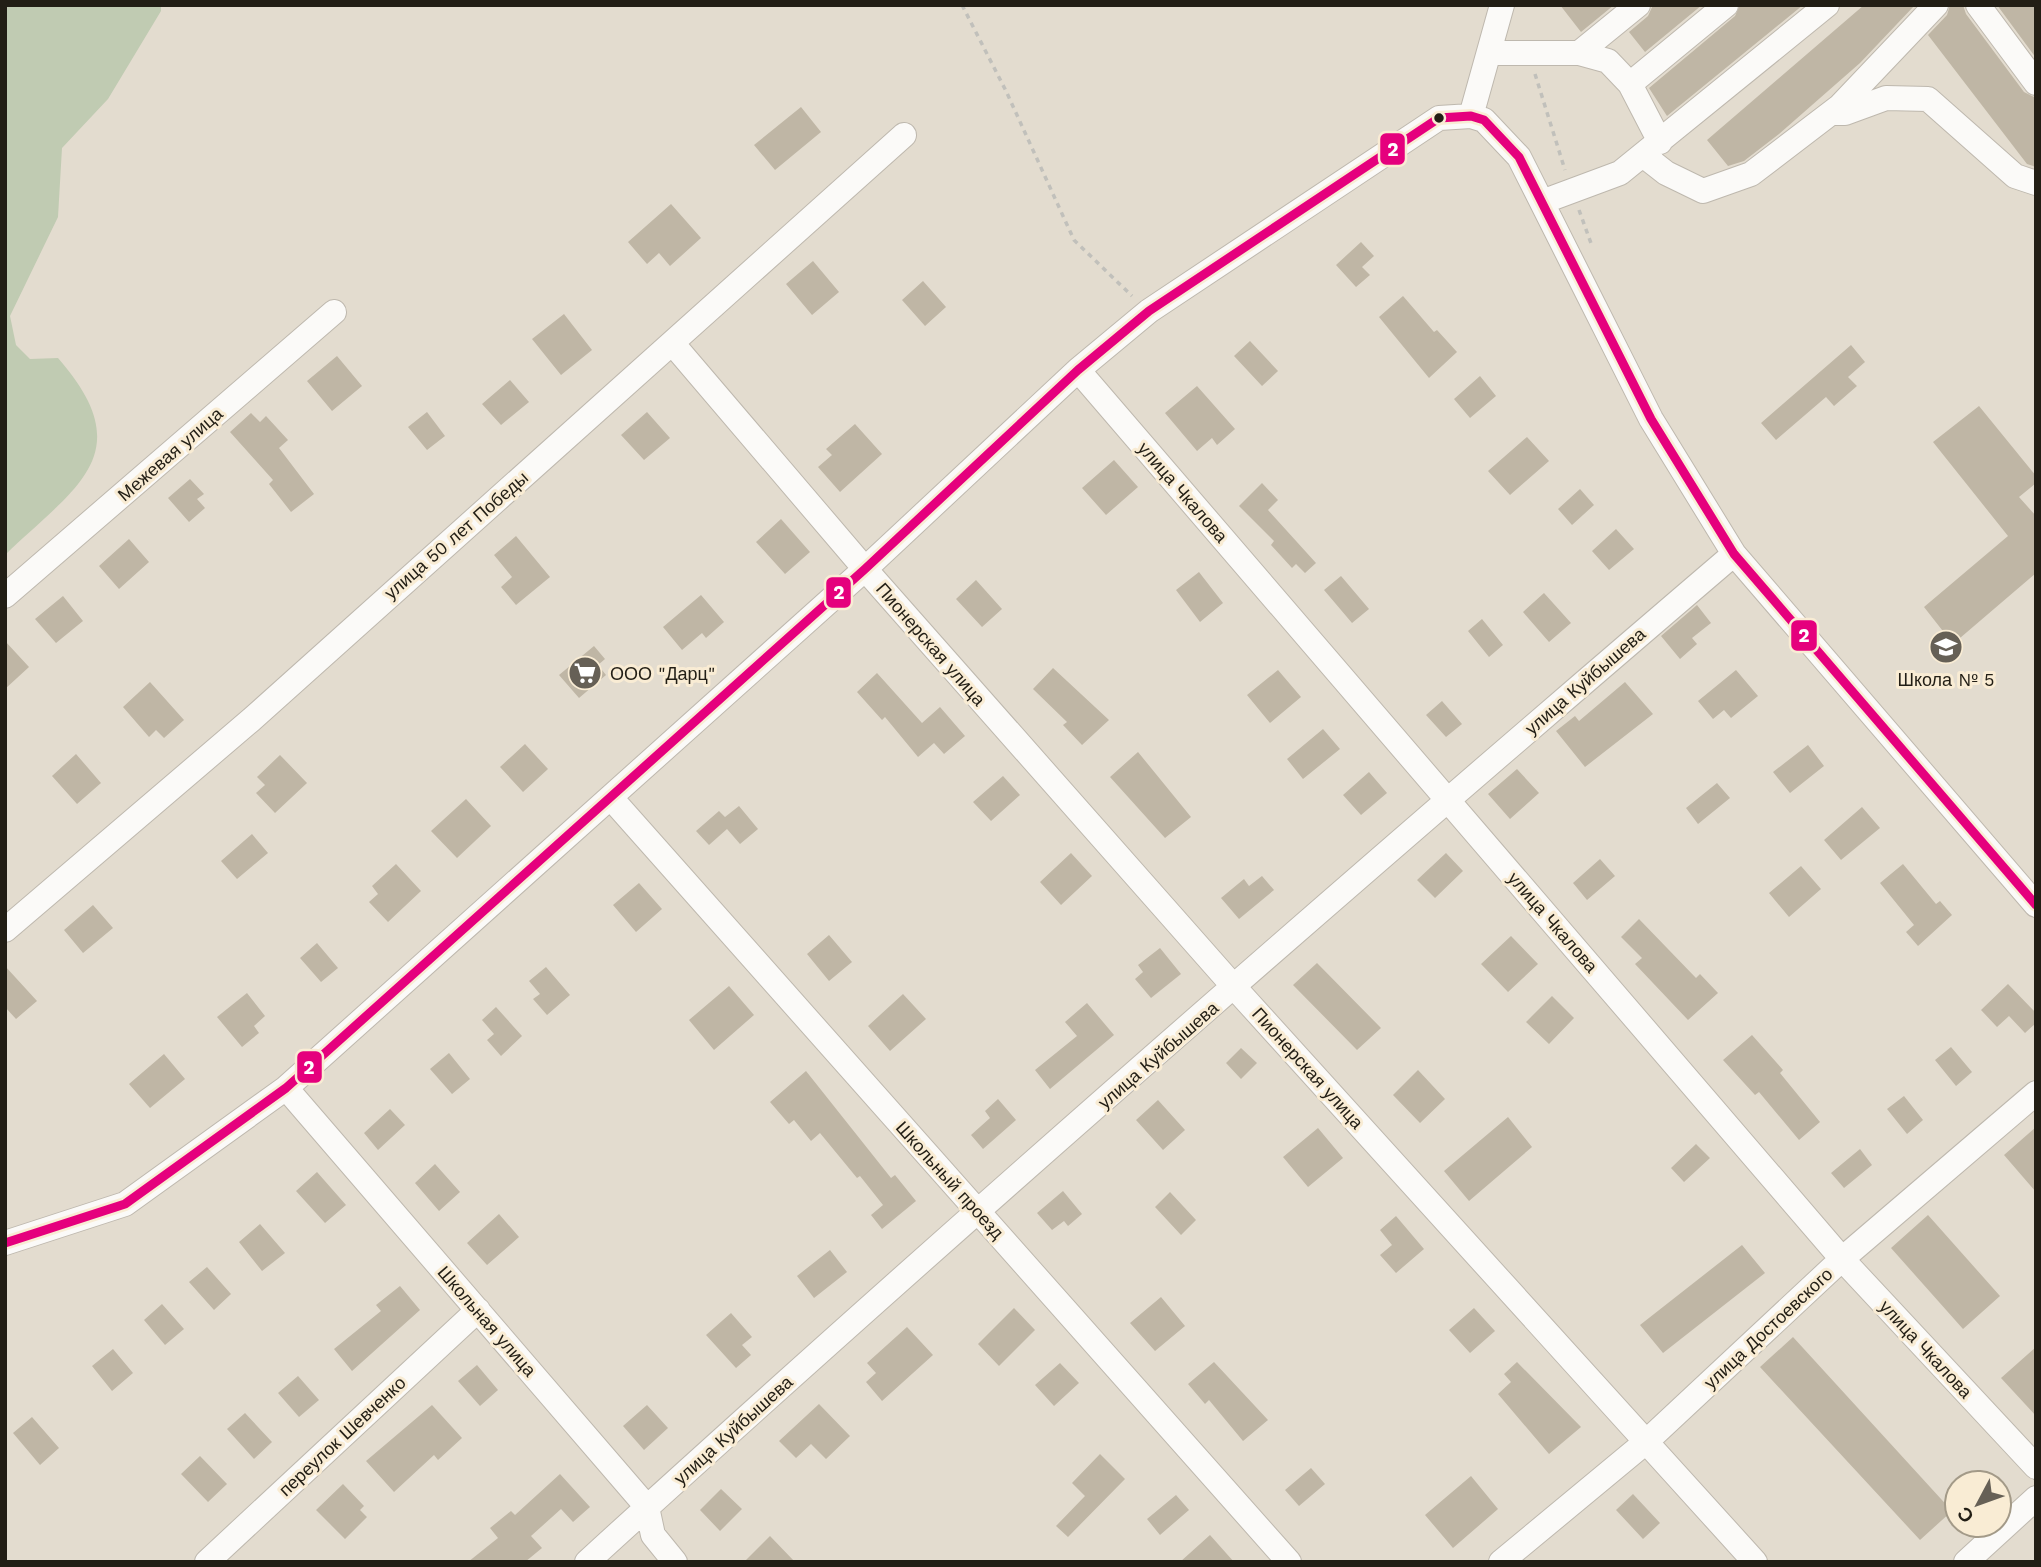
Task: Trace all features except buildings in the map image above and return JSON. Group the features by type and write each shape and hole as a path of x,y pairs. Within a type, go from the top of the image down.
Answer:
{"street":[{"path":"1471,116 1502,5"},
{"path":"1579,53 1638,5"},
{"path":"1630,84 1726,5"},
{"path":"1542,202 1620,173 1827,5"},
{"path":"1489,53 1579,53 1608,61 1630,84 1651,148 1666,173 1703,191 1751,174 1831,113 1937,5"},
{"path":"1978,5 2036,83"},
{"path":"1831,113 1845,113 1886,98 1928,99 2015,176 2036,183"},
{"path":"5,1243 125,1204 286,1087 865,569 1078,370 1149,312 1439,118 1471,116 1483,120 1519,157 1651,419 1734,554 2036,905"},
{"name":"улица 50 лет Победы","path":"5,930 251,720 369,611 673,344 904,135"},
{"name":"Межевая улица","path":"5,596 334,312"},
{"name":"Пионерская улица","path":"673,344 865,569 1235,988 1755,1562"},
{"name":"улица Чкалова","path":"1078,370 1842,1259 2036,1467"},
{"name":"улица Куйбышева","path":"587,1562 1447,799 1734,554"},
{"name":"Школьный проезд","path":"611,798 1289,1562"},
{"name":"Школьная улица","path":"286,1087 647,1507 653,1535 675,1562"},
{"name":"улица Достоевского","path":"1501,1562 1647,1441 1842,1259 2036,1093"},
{"name":"переулок Шевченко","path":"207,1562 478,1310"},
{"path":"1966,1562 2036,1498"}],"path":[{"path":"962,5 1006,91 1074,240 1149,312"},
{"path":"1528,53 1595,256"}],"green space":[{"path":"5,5 161,5 161,11 108,99 62,148 58,217 10,316 16,345 30,359 58,358 83,391 95,420 97,445 89,467 75,488 5,555"}],"transit line":[{"name":"2","path":"5,1243 125,1204 286,1088 865,569 1078,370 1149,311 1439,118 1471,116 1484,120 1519,157 1651,419 1734,554 2036,905"}],"place":[{"name":"Школа № 5","path":"1946,647"},
{"name":"ООО \"Дарц\"","path":"585,673"}]}
